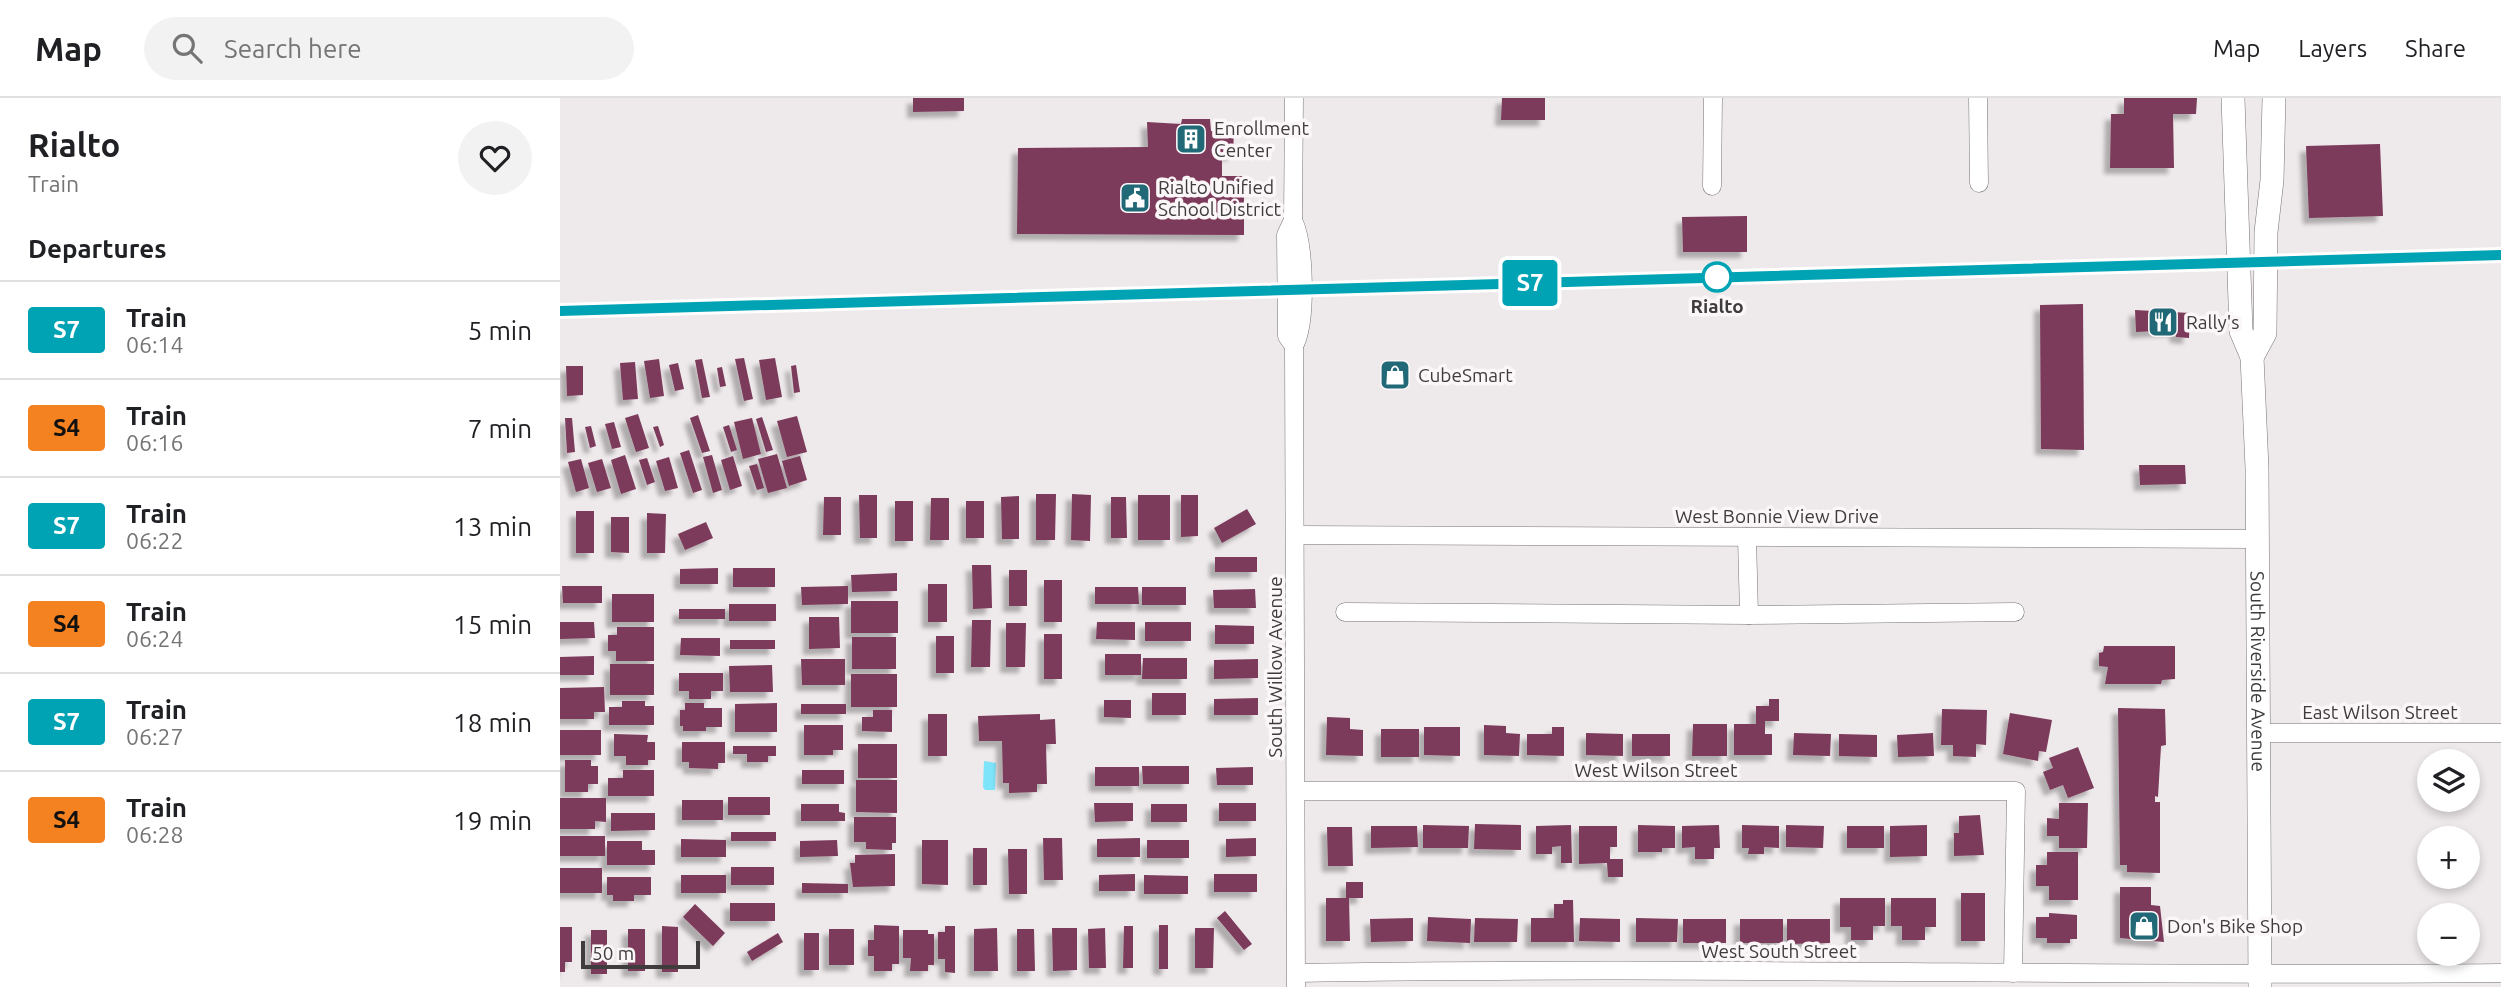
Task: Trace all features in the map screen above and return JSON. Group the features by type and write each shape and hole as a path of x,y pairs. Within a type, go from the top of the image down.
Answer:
{"main road":[{"name":"South Riverside Avenue","path":"2233,98 2241,331 2252,357 2258,539 2260,981"},
{"name":"South Riverside Avenue","path":"2252,357 2265,333 2266,232 2272,180 2274,98"}],"street":[{"name":"South Willow Avenue","path":"1294,98 1293,220 1300,235 1301,289 1300,334 1294,346 1297,980"},
{"path":"1712,186 1713,98"},
{"path":"1978,98 1979,183"},
{"name":"West Bonnie View Drive","path":"1296,535 2258,539"},
{"path":"1747,537 1749,615"},
{"path":"1345,612 1749,615 2015,612"},
{"name":"East Wilson Street","path":"2260,733 2501,733"},
{"name":"West Wilson Street","path":"1297,791 2015,791 2013,973"},
{"name":"West South Street","path":"1297,980 1479,970 2013,973 2260,981 2501,973"}],"water":[{"path":"984,761 996,763 995,790 985,790 983,787"}],"building":[{"path":"913,98 964,98 964,111 913,112"},
{"path":"1502,98 1545,98 1545,120 1501,120"},
{"path":"2124,98 2197,98 2196,114 2173,114 2174,168 2110,168 2111,114 2124,114"},
{"path":"1182,119 1210,119 1211,131 1234,131 1233,155 1222,154 1222,176 1244,176 1244,235 1017,234 1018,148 1148,147 1147,122 1181,124"},
{"path":"2380,144 2383,216 2309,218 2306,146"},
{"name":"Rialto","path":"1747,216 1747,252 1683,252 1682,217"},
{"path":"2083,304 2084,450 2041,449 2040,305"},
{"name":"Rally's","path":"2135,310 2190,313 2189,338 2176,337 2175,330 2136,332"},
{"path":"744,358 753,399 744,401 735,359"},
{"path":"775,358 782,397 766,400 759,360"},
{"path":"659,359 664,396 650,398 644,361"},
{"path":"702,359 710,397 702,398 695,360"},
{"path":"635,362 638,399 623,400 620,363"},
{"path":"678,363 684,389 675,391 669,365"},
{"path":"796,365 800,392 794,393 791,366"},
{"path":"566,366 583,366 583,395 567,396"},
{"path":"722,367 726,386 720,387 717,368"},
{"path":"638,414 649,448 636,452 625,418"},
{"path":"698,415 710,451 702,453 690,418"},
{"path":"797,416 807,452 787,457 777,421"},
{"path":"762,417 773,450 766,452 756,419"},
{"path":"565,418 572,418 575,452 567,453"},
{"path":"752,418 761,454 743,459 734,422"},
{"path":"614,422 621,447 612,449 605,424"},
{"path":"729,425 737,450 731,452 723,427"},
{"path":"591,426 596,446 590,448 585,427"},
{"path":"658,426 664,445 660,447 653,427"},
{"path":"689,450 702,490 693,493 680,453"},
{"path":"777,454 787,488 768,493 758,459"},
{"path":"625,455 636,489 621,494 611,460"},
{"path":"712,455 722,490 713,493 703,457"},
{"path":"733,456 742,486 730,490 721,460"},
{"path":"800,456 807,480 789,486 782,461"},
{"path":"669,457 678,488 665,491 656,461"},
{"path":"647,458 655,482 647,485 639,460"},
{"path":"581,459 589,488 576,492 568,462"},
{"path":"602,459 611,488 597,492 588,463"},
{"path":"757,464 764,488 757,490 749,466"},
{"path":"2139,465 2185,465 2186,484 2140,485"},
{"path":"1036,494 1056,494 1055,540 1036,540"},
{"path":"1072,494 1091,495 1090,541 1071,540"},
{"path":"859,495 877,495 877,538 860,538"},
{"path":"1138,495 1170,495 1170,540 1138,540"},
{"path":"1181,495 1198,495 1198,536 1181,537"},
{"path":"1019,496 1019,539 1002,539 1001,497"},
{"path":"824,497 841,497 841,535 823,535"},
{"path":"1111,497 1126,497 1127,538 1111,538"},
{"path":"931,498 949,498 949,540 930,540"},
{"path":"895,501 913,501 913,541 895,541"},
{"path":"966,501 984,501 984,538 966,538"},
{"path":"1247,509 1256,524 1222,543 1214,528"},
{"path":"576,511 594,511 594,553 576,553"},
{"path":"647,513 666,514 665,553 647,553"},
{"path":"611,517 629,517 629,553 611,552"},
{"path":"706,522 713,538 685,550 678,534"},
{"path":"1215,557 1257,557 1257,572 1215,572"},
{"path":"972,565 991,565 992,608 973,609"},
{"path":"718,568 718,584 680,584 680,569"},
{"path":"733,568 775,568 775,587 733,587"},
{"path":"1009,570 1027,570 1027,606 1009,606"},
{"path":"897,573 897,591 852,592 851,575"},
{"path":"1044,580 1062,580 1062,622 1044,622"},
{"path":"928,584 947,584 947,622 928,622"},
{"path":"562,586 602,586 602,603 563,603"},
{"path":"848,586 848,604 802,605 801,587"},
{"path":"1095,587 1138,587 1139,604 1095,604"},
{"path":"1142,587 1186,587 1186,605 1142,605"},
{"path":"1255,589 1256,608 1214,608 1213,590"},
{"path":"612,594 654,594 654,622 612,622"},
{"path":"851,601 898,601 898,633 851,633"},
{"path":"729,604 776,604 776,621 729,621"},
{"path":"679,609 725,609 725,619 679,619"},
{"path":"809,617 839,617 840,648 809,649"},
{"path":"972,620 991,620 990,667 971,667"},
{"path":"560,622 594,622 595,638 560,639"},
{"path":"1097,622 1135,622 1135,640 1096,639"},
{"path":"1145,622 1191,622 1191,641 1145,641"},
{"path":"1006,623 1026,623 1025,667 1006,667"},
{"path":"1215,625 1254,626 1254,644 1215,644"},
{"path":"617,627 654,627 654,661 616,661 616,651 608,651 608,635 617,635"},
{"path":"1044,634 1062,634 1062,679 1044,679"},
{"path":"936,636 954,636 954,673 936,673"},
{"path":"852,637 896,637 896,669 852,669"},
{"path":"681,638 720,638 720,656 680,655"},
{"path":"730,640 775,640 775,649 730,649"},
{"path":"2104,646 2175,646 2175,679 2162,680 2161,684 2105,684 2108,667 2099,666 2099,653 2103,652"},
{"path":"1105,654 1141,654 1141,675 1105,675"},
{"path":"594,656 594,675 560,675 560,657"},
{"path":"1143,658 1187,658 1187,679 1142,679"},
{"path":"801,659 845,659 845,685 802,685"},
{"path":"1258,659 1258,678 1214,679 1214,660"},
{"path":"610,664 654,664 654,695 610,695"},
{"path":"772,665 773,692 730,692 729,666"},
{"path":"679,673 723,673 723,691 711,691 711,699 689,699 689,691 679,691"},
{"path":"851,674 897,674 897,707 851,707"},
{"path":"604,687 605,712 594,712 594,719 560,719 560,688"},
{"path":"1152,693 1186,693 1186,715 1152,715"},
{"path":"1258,698 1258,715 1214,715 1214,699"},
{"path":"1769,699 1779,699 1779,721 1765,721 1765,734 1772,734 1772,755 1734,755 1734,724 1756,724 1756,706 1769,706"},
{"path":"1104,700 1131,700 1131,718 1104,717"},
{"path":"622,701 645,701 645,706 654,706 654,725 609,725 609,707 622,707"},
{"path":"685,703 704,703 704,708 722,708 722,727 706,727 706,731 683,731 683,726 680,726 680,710 685,710"},
{"path":"777,703 777,732 735,732 735,704"},
{"path":"801,704 846,704 846,714 801,714"},
{"path":"2118,708 2165,709 2166,745 2161,746 2158,797 2155,796 2155,802 2160,802 2160,873 2127,872 2127,865 2120,865"},
{"path":"1942,709 1987,710 1986,745 1976,744 1976,757 1953,756 1953,745 1941,745"},
{"path":"873,710 892,710 892,732 862,731 862,717 873,717"},
{"path":"2010,713 2052,720 2046,752 2039,751 2038,761 2003,754"},
{"path":"928,714 947,714 947,756 928,756"},
{"path":"1040,714 1040,720 1055,719 1056,744 1046,744 1047,784 1037,784 1037,792 1009,793 1009,783 1003,783 1002,741 979,741 978,716"},
{"path":"1327,717 1350,718 1350,729 1363,730 1363,756 1326,755"},
{"path":"1693,724 1727,724 1727,756 1692,756"},
{"path":"804,725 843,725 843,750 833,750 833,755 804,755"},
{"path":"1484,725 1506,726 1506,733 1520,734 1519,756 1484,755"},
{"path":"1424,727 1460,727 1460,756 1424,755"},
{"path":"1552,727 1564,727 1564,756 1527,755 1527,734 1552,734"},
{"path":"1381,729 1419,729 1419,757 1381,757"},
{"path":"560,730 601,730 601,755 560,755"},
{"path":"1586,733 1623,734 1623,756 1586,755"},
{"path":"1794,733 1831,734 1830,756 1793,755"},
{"path":"1933,733 1934,756 1898,757 1897,735"},
{"path":"614,734 648,735 647,742 655,742 655,760 648,760 648,765 626,765 626,756 614,756"},
{"path":"1632,734 1670,734 1670,756 1632,756"},
{"path":"1839,734 1877,735 1877,757 1839,756"},
{"path":"682,742 725,742 725,763 718,763 718,769 689,768 689,762 682,762"},
{"path":"858,744 897,744 897,778 858,778"},
{"path":"733,746 776,746 776,756 768,756 768,762 747,762 747,754 733,754"},
{"path":"2078,747 2094,788 2068,798 2063,785 2050,790 2043,772 2053,768 2049,758"},
{"path":"565,760 591,760 591,766 598,766 598,784 588,784 588,792 565,792"},
{"path":"1142,766 1189,766 1189,784 1143,784"},
{"path":"1095,767 1139,767 1139,786 1095,786"},
{"path":"1253,767 1253,785 1217,785 1216,768"},
{"path":"623,770 654,770 654,796 608,796 608,778 623,778"},
{"path":"802,770 844,770 844,784 802,784"},
{"path":"856,780 897,780 897,813 856,812"},
{"path":"728,797 770,797 770,815 728,815"},
{"path":"560,798 606,798 606,822 595,821 595,829 560,829"},
{"path":"682,800 723,800 723,820 682,820"},
{"path":"1094,803 1133,803 1133,821 1095,822"},
{"path":"1219,803 1256,803 1256,821 1219,821"},
{"path":"2059,803 2088,803 2087,848 2059,848 2059,836 2047,836 2047,818 2059,819"},
{"path":"801,804 839,804 839,812 845,813 845,821 801,821"},
{"path":"1151,804 1187,804 1187,822 1151,822"},
{"path":"611,813 655,813 655,830 611,831"},
{"path":"1980,815 1984,855 1954,856 1954,833 1959,833 1959,816"},
{"path":"854,817 896,817 896,843 892,843 892,850 866,849 866,842 854,842"},
{"path":"1475,824 1521,825 1521,850 1474,849"},
{"path":"1423,825 1469,826 1468,848 1423,848"},
{"path":"1571,825 1572,863 1561,863 1561,846 1552,847 1552,854 1536,854 1536,826"},
{"path":"1638,825 1675,826 1675,848 1662,848 1662,852 1638,852"},
{"path":"1719,825 1720,848 1714,848 1714,859 1695,859 1695,847 1682,848 1682,826"},
{"path":"1742,825 1779,826 1779,848 1764,847 1764,854 1748,854 1749,848 1742,848"},
{"path":"1786,825 1824,826 1823,848 1786,847"},
{"path":"1927,825 1927,856 1890,857 1890,826"},
{"path":"1371,826 1417,826 1418,847 1371,848"},
{"path":"1579,826 1617,826 1617,847 1610,847 1610,859 1623,859 1623,877 1608,877 1607,863 1579,864"},
{"path":"1847,826 1884,826 1884,848 1847,848"},
{"path":"1327,827 1352,827 1353,866 1328,866"},
{"path":"731,832 776,832 776,841 731,841"},
{"path":"560,836 605,836 605,856 560,856"},
{"path":"1043,838 1062,838 1063,880 1044,880"},
{"path":"1140,838 1140,857 1097,857 1097,839"},
{"path":"1256,838 1256,856 1226,857 1226,839"},
{"path":"681,839 726,840 726,857 681,857"},
{"path":"837,840 838,856 800,857 800,841"},
{"path":"922,840 948,840 948,885 922,884"},
{"path":"1147,840 1189,840 1189,858 1147,858"},
{"path":"607,841 642,841 642,850 655,850 655,865 607,865"},
{"path":"973,848 987,848 987,885 973,885"},
{"path":"1008,849 1027,849 1027,894 1009,894"},
{"path":"2047,852 2078,852 2078,900 2049,900 2049,886 2036,886 2036,865 2047,865"},
{"path":"895,854 895,886 853,887 850,863 855,863 855,855"},
{"path":"731,867 774,867 774,885 731,885"},
{"path":"560,868 602,868 602,893 560,893"},
{"path":"1135,874 1135,891 1099,891 1099,875"},
{"path":"1214,874 1257,874 1257,892 1214,892"},
{"path":"681,875 726,875 726,893 681,893"},
{"path":"1144,875 1188,876 1188,894 1144,894"},
{"path":"607,877 651,877 651,895 634,895 634,901 613,901 613,895 607,895"},
{"path":"1346,882 1363,882 1363,898 1349,898 1350,941 1326,941 1326,898 1346,898"},
{"path":"802,883 848,884 848,893 802,893"},
{"path":"2120,887 2151,887 2151,905 2160,906 2164,942 2120,938"},
{"path":"1961,893 1985,893 1985,941 1961,941"},
{"path":"1840,898 1885,898 1885,926 1873,926 1873,940 1851,940 1851,927 1840,927"},
{"path":"1891,898 1936,898 1936,927 1925,927 1925,940 1902,940 1902,926 1891,926"},
{"path":"1563,900 1573,900 1574,942 1531,942 1531,918 1554,918 1554,904 1563,904"},
{"path":"730,903 775,903 775,921 730,921"},
{"path":"695,904 725,933 713,946 683,917"},
{"path":"1225,911 1252,944 1244,950 1217,918"},
{"path":"2049,913 2077,915 2077,939 2070,939 2070,943 2047,943 2047,938 2036,938 2036,917 2049,917"},
{"path":"1428,917 1471,919 1470,943 1427,941"},
{"path":"1413,918 1413,941 1371,942 1370,919"},
{"path":"1475,918 1518,919 1517,942 1474,942"},
{"path":"1580,918 1620,919 1620,942 1579,941"},
{"path":"1636,918 1678,919 1677,942 1636,942"},
{"path":"1683,919 1726,919 1726,943 1683,943"},
{"path":"1740,919 1783,919 1783,943 1740,943"},
{"path":"1787,919 1830,919 1830,943 1787,944"},
{"path":"874,925 899,926 899,964 892,964 892,971 874,971 874,956 868,956 868,940 874,940"},
{"path":"1159,925 1168,925 1168,969 1159,969"},
{"path":"662,926 678,927 678,972 662,972"},
{"path":"945,926 955,926 955,973 945,972 945,959 938,959 938,932 945,932"},
{"path":"1124,926 1133,926 1133,968 1123,968"},
{"path":"560,927 572,927 572,962 565,962 565,972 560,972"},
{"path":"997,928 998,971 974,971 974,929"},
{"path":"1052,928 1077,928 1077,970 1053,971"},
{"path":"1105,928 1106,968 1089,968 1088,929"},
{"path":"1195,928 1214,928 1213,968 1195,968"},
{"path":"628,929 645,929 645,971 628,971"},
{"path":"829,929 854,929 854,965 829,965"},
{"path":"1017,929 1034,929 1035,971 1017,971"},
{"path":"591,930 607,930 607,974 591,974"},
{"path":"903,930 928,930 928,934 934,934 934,965 928,965 928,971 910,971 911,958 903,958"},
{"path":"778,933 783,942 752,961 747,952"},
{"path":"804,933 819,933 819,970 804,970"}],"railway":[{"path":"560,311 2501,255"}],"train":[{"name":"S7","path":"560,311 2501,255"}],"place":[{"name":"Enrollment Center","path":"1191,139"},
{"name":"Rialto Unified School District","path":"1135,198"},
{"name":"Rialto","path":"1717,277"},
{"name":"Rally's","path":"2163,322"},
{"name":"CubeSmart","path":"1395,375"},
{"name":"Don's Bike Shop","path":"2144,926"}]}
